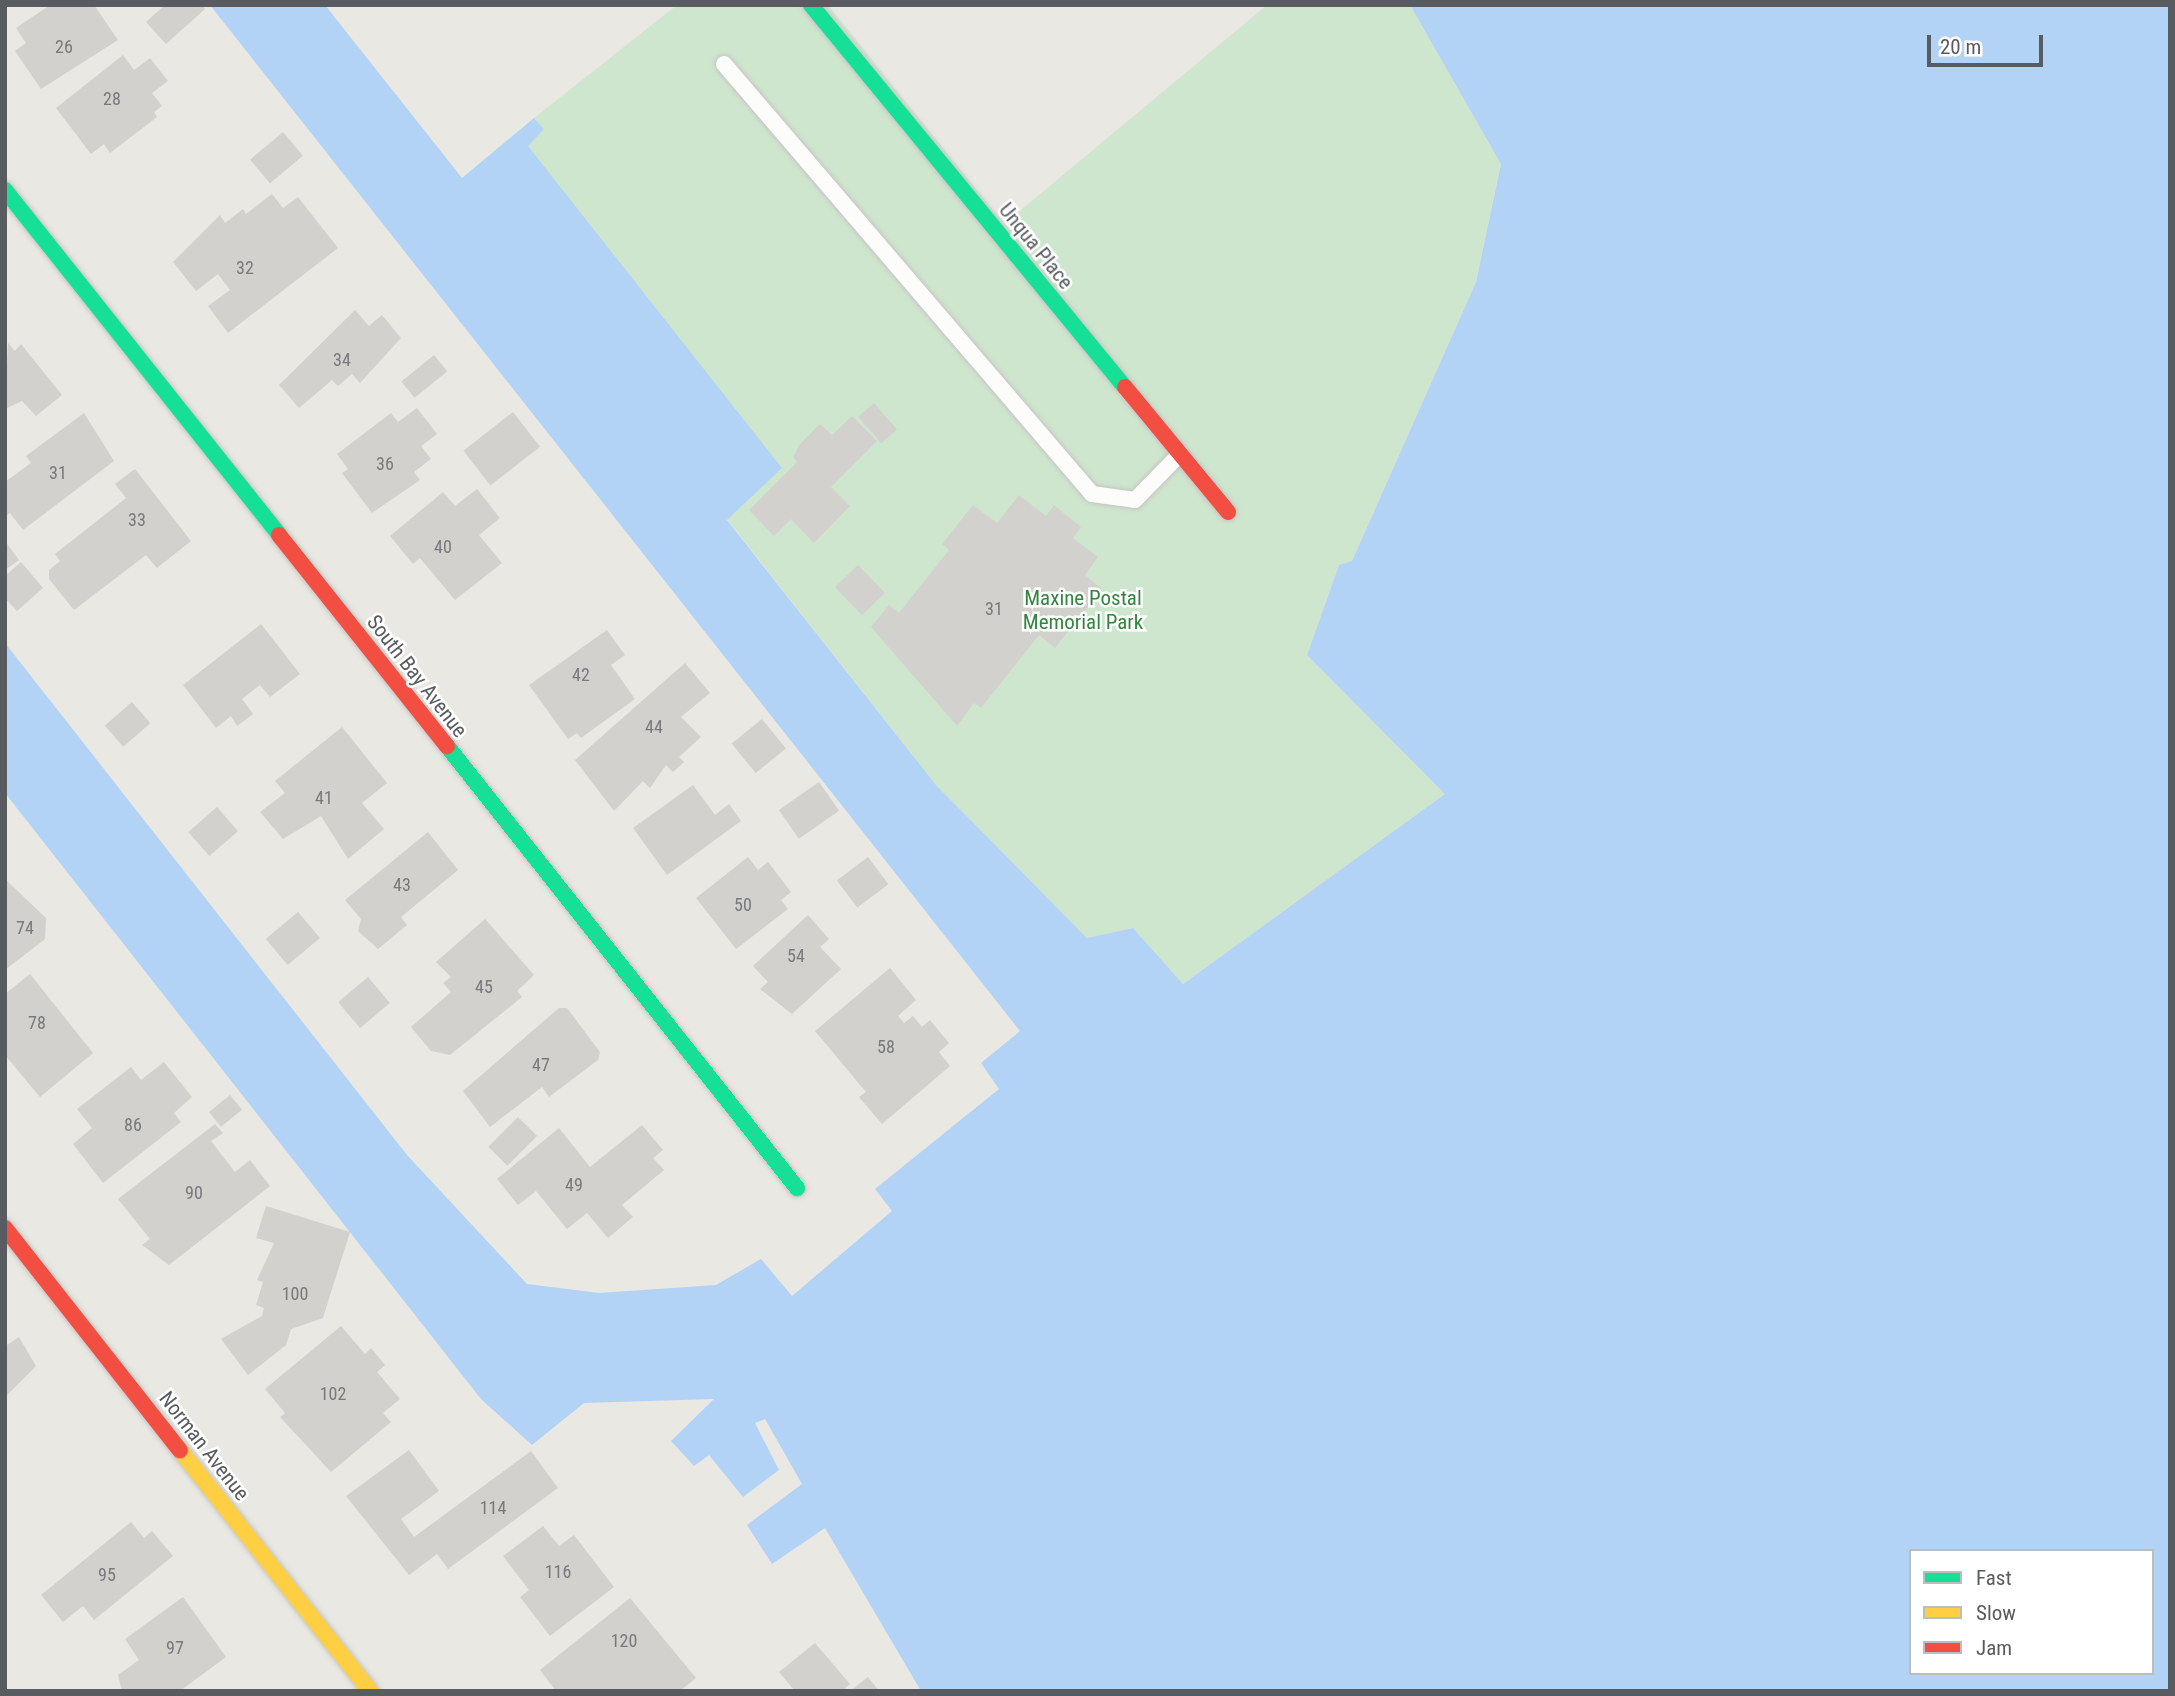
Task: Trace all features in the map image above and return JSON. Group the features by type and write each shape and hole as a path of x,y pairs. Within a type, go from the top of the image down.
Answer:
{"street":[{"name":"Unqua Place","path":"811,5 1228,512"},
{"name":"South Bay Avenue","path":"5,190 797,1188"},
{"name":"Norman Avenue","path":"5,1228 370,1691"}],"lane":[{"path":"724,64 1092,494 1135,500 1180,454"}],"green space":[{"name":"Maxine Postal Memorial Park","path":"677,5 828,5 1004,224 1267,5 1410,5 1501,163 1476,282 1352,561 1339,565 1307,655 1446,794 1183,984 1133,928 1087,938 936,785 727,519 781,468 527,146 544,129 534,118"}],"water":[{"path":"210,5 325,5 462,178 534,118 544,129 528,146 782,468 727,520 936,785 1087,938 1133,928 1183,984 1445,794 1307,655 1339,565 1352,561 1476,282 1501,164 1410,5 2170,5 2170,1691 921,1691 825,1528 772,1564 747,1525 802,1484 765,1419 755,1423 779,1470 743,1497 709,1455 694,1466 671,1441 714,1399 584,1403 532,1445 481,1399 5,793 5,643 407,1155 527,1284 599,1293 716,1285 761,1259 792,1296 892,1211 875,1189 999,1089 981,1063 1020,1031"}],"building":[{"path":"50,5 94,5 118,40 41,89 15,51 26,43 16,28"},
{"path":"165,5 202,5 205,9 166,44 146,22"},
{"path":"123,55 134,70 150,58 168,81 152,93 162,106 154,112 157,117 110,153 104,144 91,154 56,108"},
{"path":"283,132 303,156 270,183 250,160"},
{"path":"272,194 283,208 298,197 338,248 228,333 208,306 230,290 218,274 196,291 173,262 220,215 225,223 243,209 246,214"},
{"path":"355,310 369,326 382,315 401,338 360,383 352,374 338,386 332,380 299,408 279,385"},
{"path":"8,343 15,351 21,344 62,395 36,416 22,401 5,409"},
{"path":"434,355 447,371 415,398 401,381"},
{"path":"874,403 897,429 881,443 858,417"},
{"path":"417,408 437,434 421,446 431,459 414,472 420,480 372,513 342,473 348,469 337,454 391,413 398,422"},
{"path":"513,412 540,447 490,485 463,451"},
{"path":"84,413 114,461 23,530 10,513 5,517 5,482 31,463 26,456"},
{"path":"852,416 877,441 831,487 850,506 814,543 791,519 774,536 749,510 797,462 793,457 800,444 820,424 832,435"},
{"path":"135,469 191,541 157,568 146,555 74,610 49,579 49,570 60,561 55,554 126,498 115,484"},
{"path":"477,489 500,518 479,535 502,563 455,600 420,558 413,564 390,536 443,492 455,506"},
{"path":"1019,495 1046,516 1054,505 1081,527 1073,538 1098,557 1085,575 1102,589 1055,648 1039,635 981,708 974,703 957,726 871,627 889,605 899,613 949,550 942,544 973,505 997,523"},
{"path":"5,541 19,560 5,570"},
{"path":"21,562 43,588 17,611 5,598 5,576"},
{"path":"858,565 885,593 862,615 835,587"},
{"path":"261,624 300,674 270,697 260,685 242,699 253,714 237,726 231,716 216,728 183,685"},
{"path":"607,630 625,655 611,665 635,699 581,738 577,733 568,739 529,685"},
{"path":"685,663 710,693 681,717 701,737 679,757 684,762 673,772 666,765 650,788 643,781 614,811 575,760"},
{"path":"132,702 150,723 123,747 105,726"},
{"path":"762,719 786,749 756,773 732,744"},
{"path":"342,727 387,783 362,803 384,829 348,859 321,816 283,839 260,812 285,793 275,781"},
{"path":"819,782 839,811 799,839 779,810"},
{"path":"693,785 715,815 729,804 741,821 667,875 633,828"},
{"path":"217,807 238,831 209,856 188,832"},
{"path":"428,832 458,870 401,917 407,925 378,949 358,931 361,919 345,900"},
{"path":"748,857 758,870 768,862 791,892 781,900 788,909 736,949 696,898"},
{"path":"868,857 888,884 857,908 837,880"},
{"path":"5,879 46,918 45,939 5,970"},
{"path":"298,912 320,938 288,965 266,939"},
{"path":"808,915 829,939 820,947 841,969 792,1014 760,989 768,982 753,966"},
{"path":"485,919 534,975 517,991 522,997 450,1055 431,1051 411,1027 451,992 443,983 451,977 436,962"},
{"path":"890,968 916,1000 898,1016 904,1023 913,1016 922,1027 930,1020 949,1043 939,1052 950,1066 882,1124 859,1097 866,1092 815,1031"},
{"path":"30,974 93,1053 40,1097 5,1055 5,994"},
{"path":"368,977 390,1003 360,1028 338,1002"},
{"path":"559,1008 567,1008 600,1052 598,1060 549,1097 542,1087 490,1127 463,1091"},
{"path":"164,1062 192,1097 174,1113 181,1122 103,1183 73,1144 92,1128 77,1109 131,1067 141,1080"},
{"path":"230,1095 242,1110 221,1127 209,1112"},
{"path":"518,1117 537,1136 507,1166 488,1147"},
{"path":"215,1124 223,1133 211,1141 235,1172 250,1160 270,1186 169,1265 142,1245 150,1239 118,1199"},
{"path":"642,1125 663,1150 653,1158 664,1170 622,1205 633,1217 608,1238 587,1213 567,1229 536,1191 518,1205 497,1179 559,1128 590,1167"},
{"path":"266,1206 350,1232 323,1318 291,1329 286,1345 248,1375 221,1339 262,1316 264,1308 256,1305 263,1282 257,1280 274,1243 256,1238"},
{"path":"341,1326 365,1354 371,1348 385,1365 377,1372 400,1399 383,1413 391,1422 331,1472 280,1417 285,1413 265,1389"},
{"path":"19,1337 36,1366 5,1397 5,1346"},
{"path":"409,1450 439,1491 401,1519 414,1537 531,1451 558,1488 448,1569 437,1554 409,1575 346,1496"},
{"path":"131,1522 144,1538 152,1531 173,1556 94,1620 83,1606 63,1622 41,1595"},
{"path":"543,1526 559,1546 574,1535 614,1587 550,1636 520,1597 529,1590 503,1556"},
{"path":"183,1597 226,1657 180,1691 122,1691 118,1675 139,1660 125,1639"},
{"path":"630,1598 696,1678 680,1691 556,1691 540,1670"},
{"path":"815,1643 850,1684 842,1691 795,1691 779,1672"},
{"path":"868,1677 879,1691 850,1691"}],"traffic: fast":[{"path":"811,5 1125,387"},
{"path":"5,190 279,535"},
{"path":"447,746 797,1188"}],"traffic: slow":[{"path":"180,1450 370,1691"}],"traffic: jam":[{"path":"1125,387 1228,512"},
{"path":"279,535 447,746"},
{"path":"5,1228 180,1450"}]}
